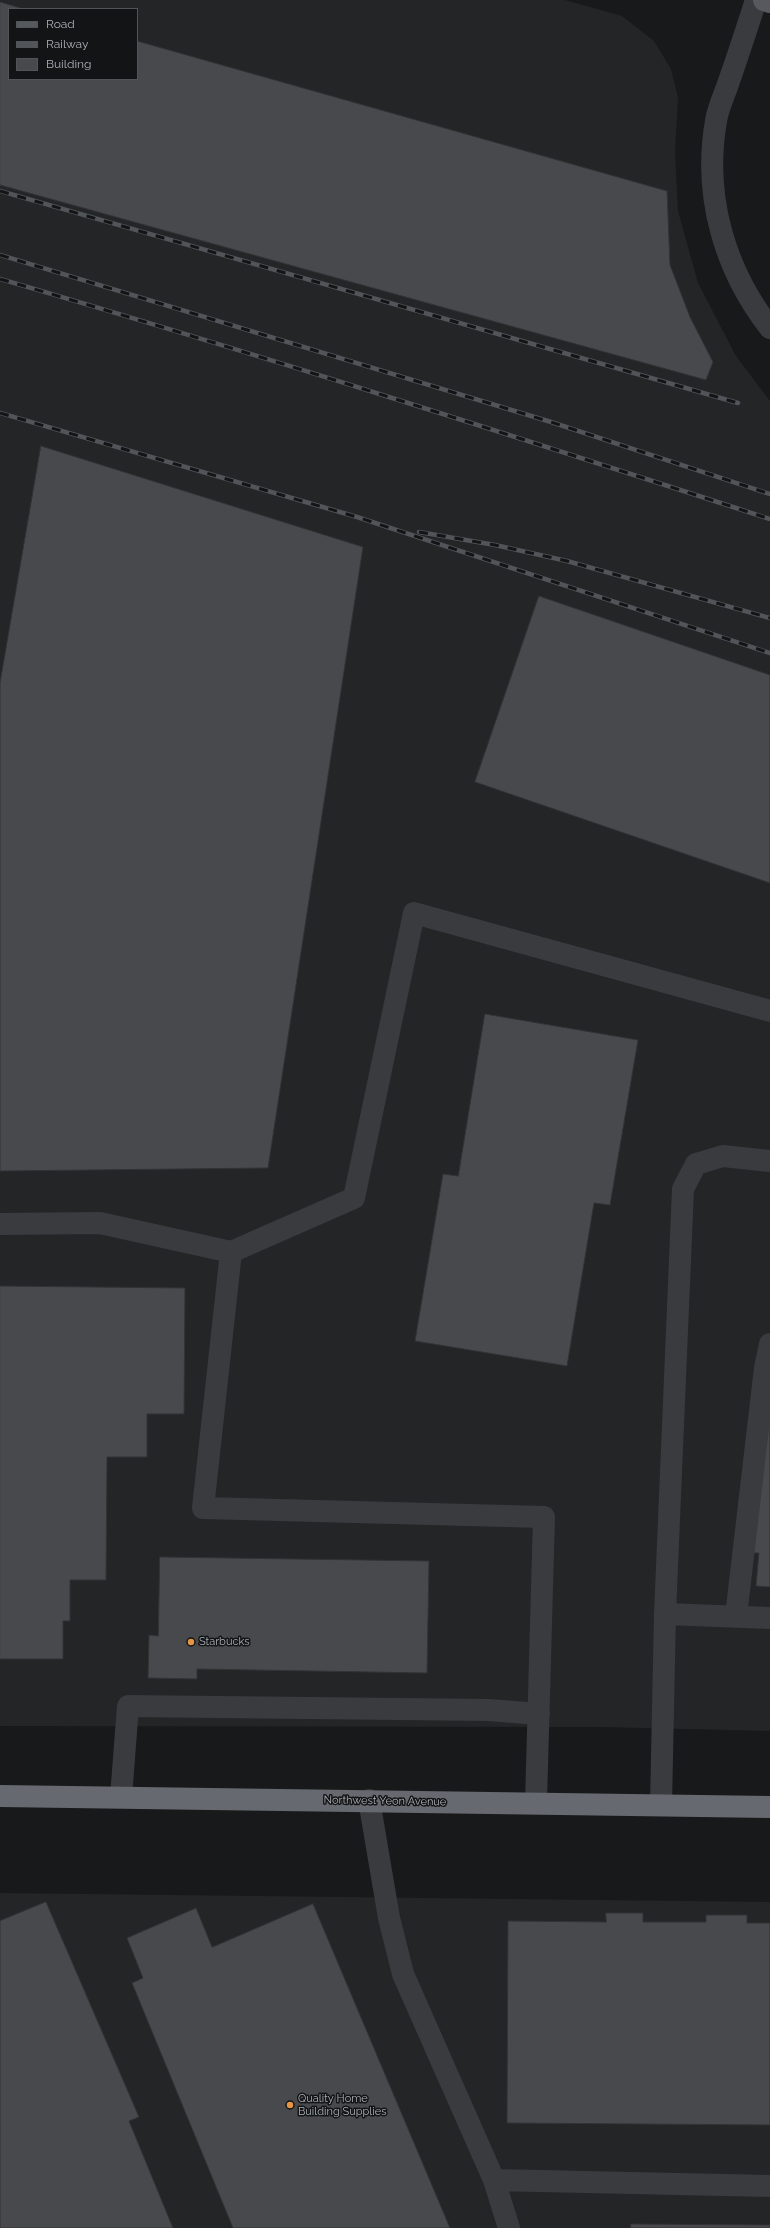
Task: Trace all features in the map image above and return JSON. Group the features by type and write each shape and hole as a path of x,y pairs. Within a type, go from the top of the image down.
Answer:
{"highway":[{"name":"Northwest Yeon Avenue","path":"0,1796 536,1802 770,1807"}],"main road":[{"path":"764,0 770,2"}],"street":[{"path":"756,0 716,120 712,183 716,214 727,254 758,312 770,328"},
{"path":"0,1224 100,1223 231,1252 354,1198 414,914 770,1011"},
{"path":"661,1805 665,1614 683,1189 696,1164 723,1156 770,1161"},
{"path":"231,1252 203,1508 544,1517 536,1802"},
{"path":"736,1616 769,1354"},
{"path":"665,1614 770,1618"},
{"path":"121,1797 128,1706 488,1710 539,1714"},
{"path":"369,1800 389,1918 403,1974 494,2180 509,2228"},
{"path":"494,2180 770,2186"}],"shaded area":[{"path":"0,0 565,0 622,16 654,41 671,69 678,98 675,152 678,211 698,283 736,356 770,401 770,1731 603,1727 0,1726"},
{"path":"0,1893 770,1902 770,2228 0,2228"}],"building":[{"path":"0,2 21,8 8,8 8,80 138,80 138,41 667,191 670,265 690,317 713,362 706,380 0,185"},
{"path":"41,446 363,547 268,1168 0,1171 0,683"},
{"path":"539,596 770,675 770,883 475,782"},
{"path":"485,1014 638,1040 610,1205 594,1203 567,1366 415,1341 443,1174 458,1176"},
{"path":"0,1286 185,1288 184,1414 147,1414 147,1457 107,1457 106,1580 70,1580 70,1621 63,1621 63,1659 0,1659"},
{"path":"770,1381 770,1587 756,1586 759,1553 754,1553"},
{"path":"160,1557 429,1561 427,1673 197,1669 197,1679 148,1678 149,1635 158,1636"},
{"path":"46,1902 139,2117 129,2121 173,2228 0,2228 0,1921"},
{"name":"Quality Home Building Supplies","path":"313,1904 450,2228 233,2228 132,1983 143,1978 127,1938 196,1908 212,1947"},
{"path":"606,1913 643,1913 643,1922 706,1922 706,1915 747,1915 747,1923 770,1923 770,2125 507,2123 508,1921 606,1922"},
{"path":"631,2224 770,2225 770,2228 631,2228"}],"railway":[{"path":"0,191 738,403"},
{"path":"0,255 551,422 770,494"},
{"path":"0,279 193,336 386,396 770,519"},
{"path":"0,413 357,517 770,653"},
{"path":"419,532 495,545 567,561 770,618"}],"place":[{"name":"Starbucks","path":"191,1642"},
{"name":"Quality Home Building Supplies","path":"290,2105"}]}
